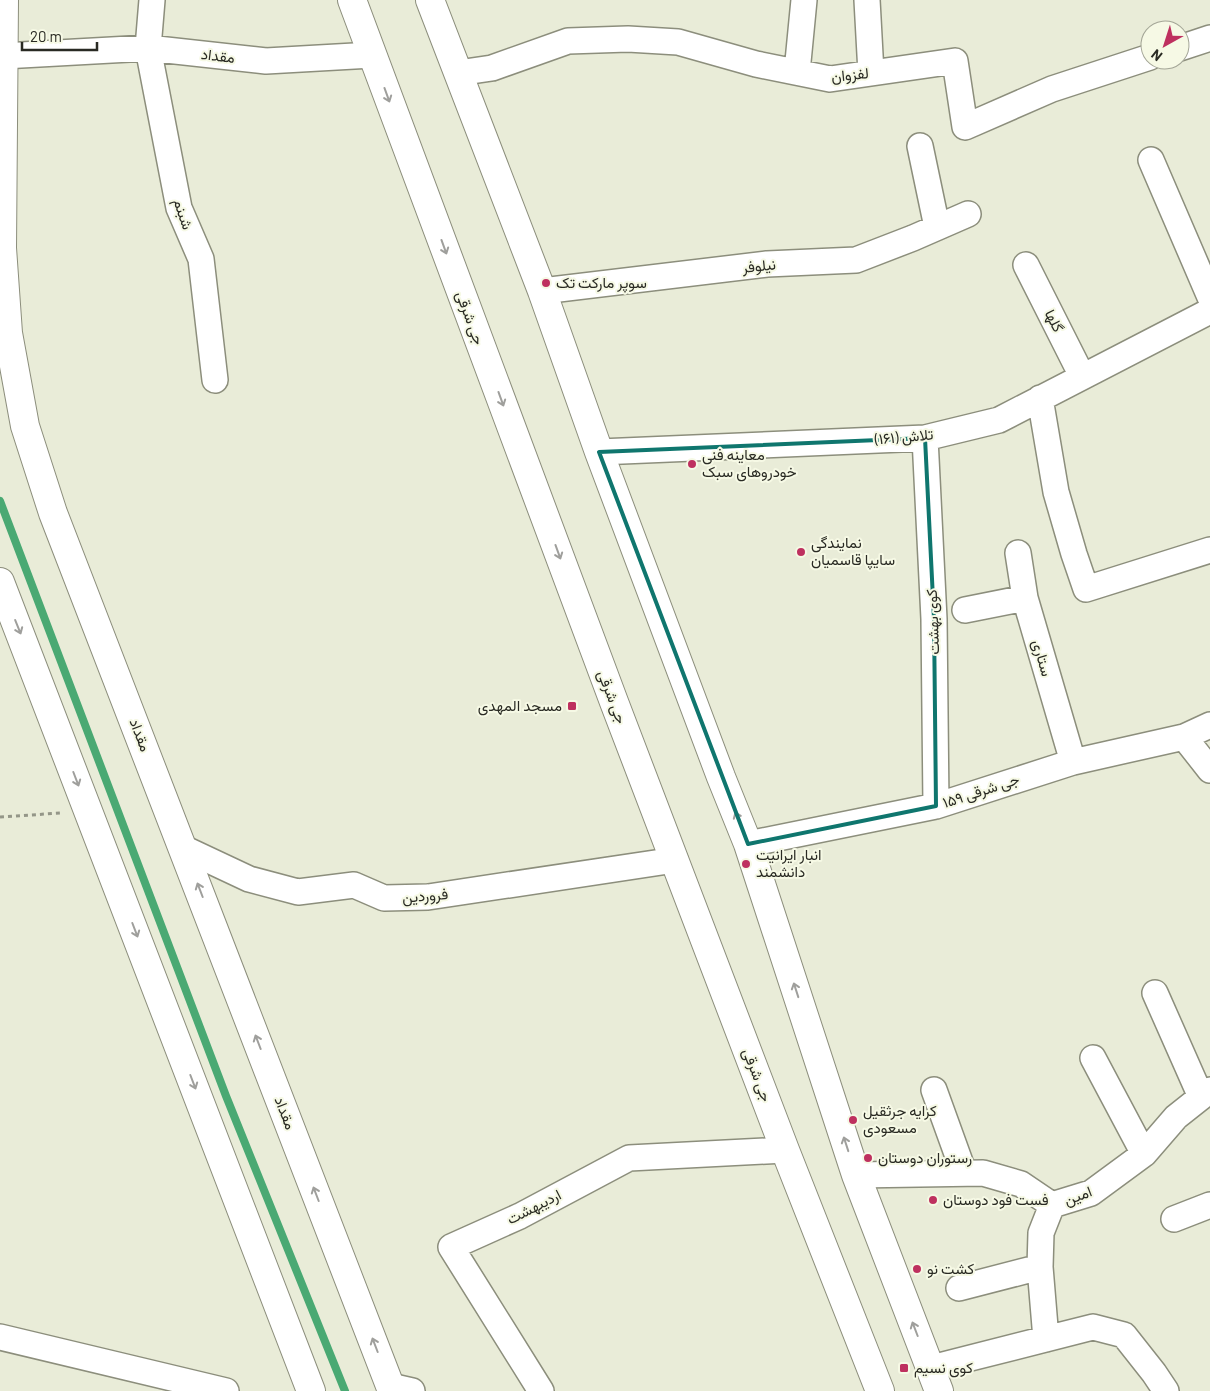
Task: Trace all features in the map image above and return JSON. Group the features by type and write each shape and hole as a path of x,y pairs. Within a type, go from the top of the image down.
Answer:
{"main road":[{"name":"مقداد","path":"4,0 2,248 8,333 25,426 53,513 393,1390"},
{"name":"جی شرقی","path":"352,0 614,702 785,1150 880,1391"},
{"path":"430,0 542,291 599,452 748,844 856,1174 935,1380"},
{"path":"0,582 311,1391"}],"street":[{"name":"شبنم","path":"152,0 148,48 179,208 201,259 215,380"},
{"path":"797,72 804,0"},
{"path":"866,0 871,73"},
{"path":"1190,45 1210,38"},
{"name":"لفزوان","path":"458,73 492,68 568,41 628,39 678,42 756,64 830,79 955,61 965,127 1052,89 1140,60"},
{"name":"مقداد","path":"3,56 148,48 266,61 372,55"},
{"path":"920,146 937,228"},
{"path":"1151,160 1210,297"},
{"name":"نیلوفر","path":"542,291 768,264 856,260 968,214"},
{"name":"گلها","path":"1026,265 1082,376"},
{"name":"تلاش (۱۶۱)","path":"599,452 925,438 999,420 1210,311"},
{"path":"1040,398 1056,492 1086,590 1210,550"},
{"name":"کوی بهشت","path":"925,438 934,619 936,806"},
{"name":"ستاری","path":"1018,552 1024,598 1073,762"},
{"path":"965,610 1024,598"},
{"name":"جی شرقی ۱۵۹","path":"748,844 936,806 1073,762 1184,737 1210,725"},
{"path":"1184,737 1210,770"},
{"name":"فروردین","path":"184,848 249,879 298,892 354,885 384,898 428,897 675,860"},
{"path":"1155,993 1205,1093"},
{"path":"1093,1058 1144,1154"},
{"path":"934,1090 964,1173"},
{"name":"امین","path":"856,1174 983,1173 1022,1184 1052,1205 1091,1193 1144,1154 1176,1117 1205,1093"},
{"name":"اردیبهشت","path":"541,1391 450,1247 520,1216 629,1158 785,1150"},
{"path":"1046,1339 1040,1266 1041,1233 1052,1205"},
{"path":"1174,1219 1210,1205"},
{"path":"959,1288 1040,1266"},
{"path":"935,1380 1046,1339 1093,1327 1124,1335 1166,1391"},
{"path":"0,1337 226,1391"}],"path":[{"path":"0,817 89,811"}],"highlighted area":[{"path":"925,438 934,619 936,806 748,844 599,452"}],"waterway":[{"path":"0,501 226,1096 345,1391"}],"place":[{"name":"سوپر مارکت تک","path":"546,283"},
{"name":"معاینه فنی خودروهای سبک","path":"692,464"},
{"name":"نمایندگی سایپا قاسمیان","path":"801,552"},
{"name":"مسجد المهدی","path":"572,706"},
{"name":"انبار ایرانیت دانشمند","path":"746,864"},
{"name":"کرایه جرثقیل مسعودی","path":"853,1120"},
{"name":"رستوران دوستان","path":"868,1158"},
{"name":"فست فود دوستان","path":"933,1200"},
{"name":"کشت نو","path":"917,1269"},
{"name":"کوی نسیم","path":"904,1368"}]}
